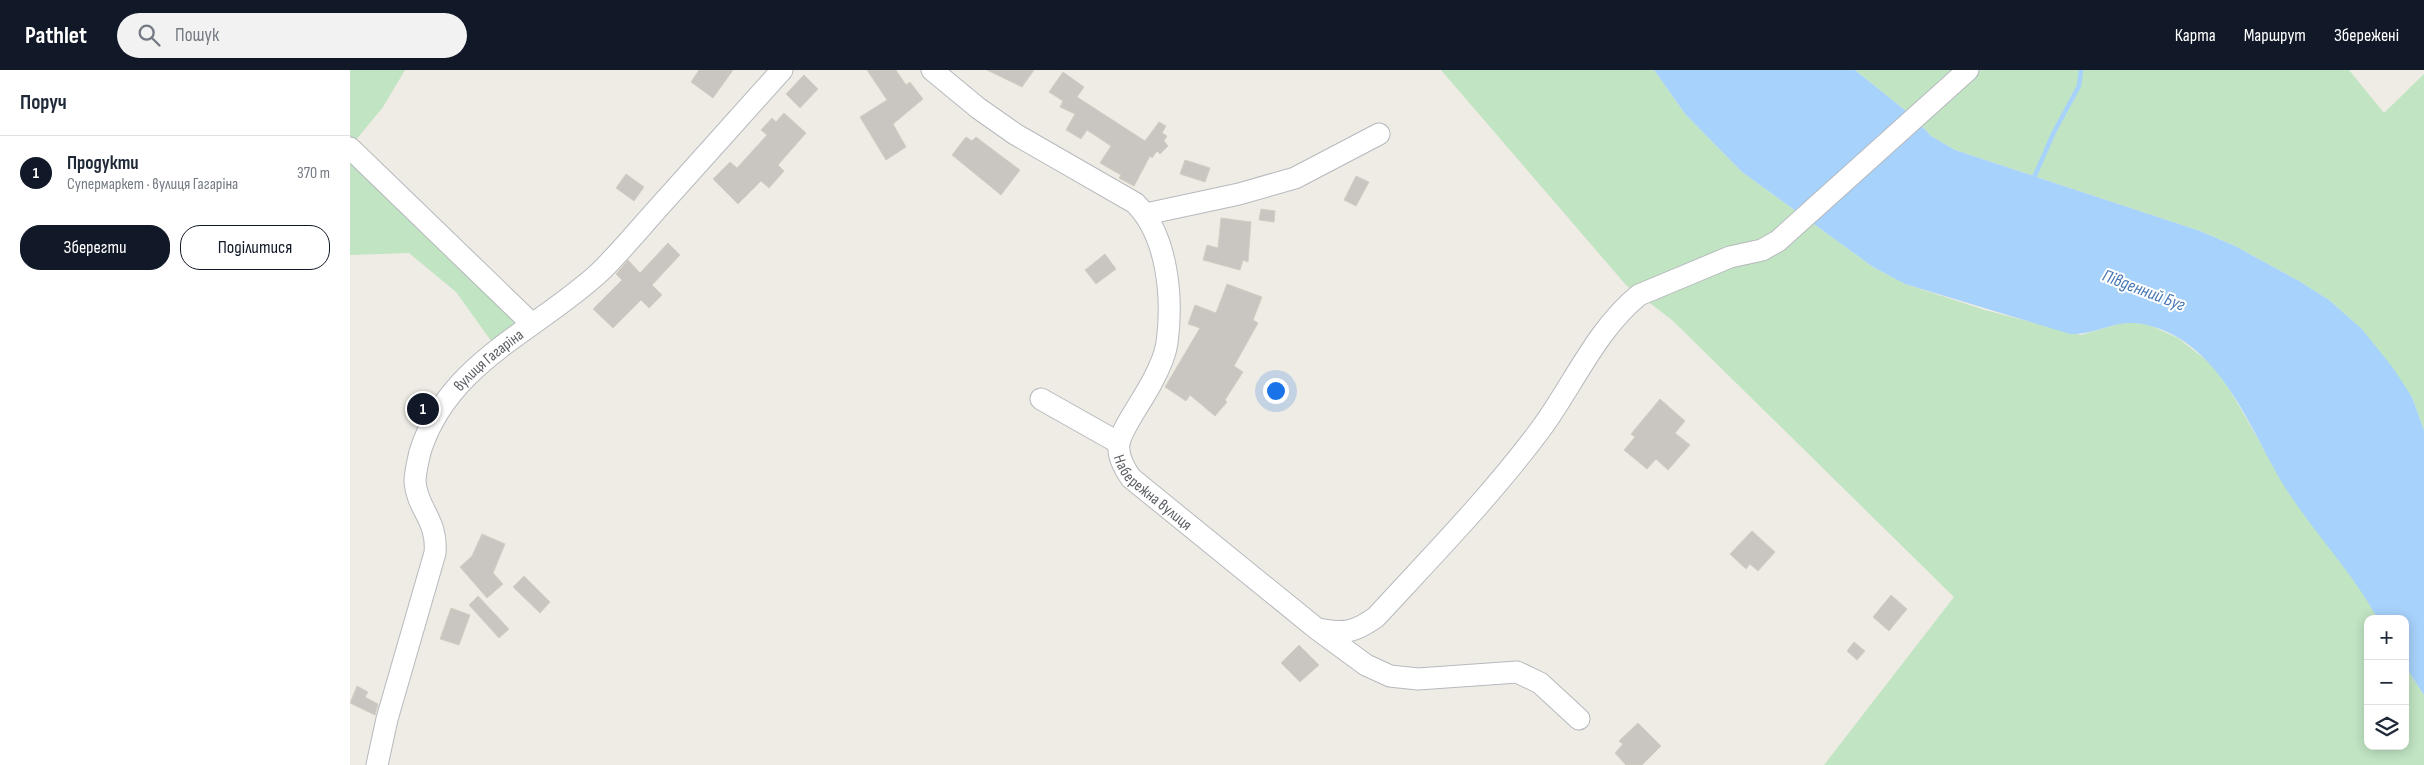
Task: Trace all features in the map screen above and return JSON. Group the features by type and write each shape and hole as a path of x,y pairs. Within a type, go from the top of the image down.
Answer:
{"street":[{"name":"вулиця Гагаріна","path":"376,765 387,719 435,553 434,530 415,482 423,444 438,411 456,388 497,349 573,294 612,259 782,70"},
{"name":"Набережна вулиця","path":"932,70 994,119 1059,160 1121,193 1146,214 1154,228 1163,258 1167,298 1167,345 1152,382 1119,443 1123,467 1132,478 1317,628 1366,665 1390,676 1418,679 1504,672 1523,674 1540,682 1579,719"},
{"path":"1317,628 1338,633 1354,631 1376,617 1513,464 1543,425 1604,334 1627,305 1639,295 1730,257 1762,250 1778,240 1968,70"},
{"path":"1146,214 1239,194 1295,178 1379,134"},
{"path":"350,148 531,323"},
{"path":"1041,399 1119,443"}],"green space":[{"path":"350,70 405,70 383,107 350,147"},
{"path":"1441,70 1654,70 1686,115 1742,172 1873,267 1905,284 1985,310 2081,335 2129,321 2149,325 2178,338 2210,363 2227,385 2289,493 2361,589 2376,615 2364,615 2364,750 2409,750 2409,672 2424,695 2424,765 1824,765 1954,597 1672,320 1626,285"},
{"path":"1855,70 2349,70 2384,113 2424,74 2424,430 2412,397 2362,329 2329,300 2299,281 2235,246 2200,231 1955,150 1931,136 1911,115"},
{"path":"350,148 531,323 497,349 456,292 409,253 350,255"}],"water":[{"name":"Південний Буг","path":"1654,70 1855,70 1911,115 1931,136 1955,150 2200,231 2235,246 2299,281 2329,300 2362,329 2393,368 2412,397 2424,430 2424,695 2409,672 2409,615 2376,615 2347,571 2290,495 2233,395 2197,351 2174,335 2147,325 2126,323 2081,334 2070,334 1905,284 1873,267 1742,172 1686,115"}],"building":[{"path":"699,70 733,70 713,98 691,82"},
{"path":"867,70 896,70 906,85 910,82 923,99 893,124 906,147 886,160 860,117 887,100"},
{"path":"987,70 1034,70 1022,87"},
{"path":"1063,72 1084,87 1077,97 1145,141 1159,122 1166,126 1162,133 1167,136 1164,141 1168,146 1160,154 1157,151 1152,158 1150,156 1134,186 1119,178 1121,175 1100,163 1111,146 1087,130 1081,139 1066,130 1075,114 1060,107 1063,101 1049,92"},
{"path":"804,75 818,89 800,108 786,94"},
{"path":"784,113 806,133 778,165 784,171 769,188 761,181 738,204 713,179 730,162 737,168 767,135 761,130 772,118 776,122"},
{"path":"966,137 972,141 976,137 1020,170 1001,195 952,155"},
{"path":"1185,160 1210,168 1205,182 1180,174"},
{"path":"626,174 644,187 634,201 616,188"},
{"path":"1356,176 1369,182 1356,206 1344,200"},
{"path":"1261,209 1275,211 1274,222 1259,220"},
{"path":"1221,218 1251,222 1248,262 1243,260 1240,270 1203,260 1207,245 1218,248"},
{"path":"668,243 680,255 652,285 662,295 649,308 641,300 613,328 593,309 622,280 616,274 628,260 640,273"},
{"path":"1105,254 1116,269 1096,284 1085,270"},
{"path":"1227,284 1262,297 1253,320 1258,323 1234,366 1243,372 1225,400 1227,402 1215,416 1190,395 1186,401 1165,387 1200,328 1188,324 1195,305 1216,313"},
{"path":"421,397 431,402 421,418 413,415"},
{"path":"1660,399 1685,421 1675,433 1690,445 1668,470 1656,459 1647,469 1624,450 1635,437 1631,434"},
{"path":"1752,531 1775,552 1758,571 1750,564 1746,569 1730,554"},
{"path":"482,534 505,544 493,573 503,584 487,598 460,567 472,556"},
{"path":"524,576 550,602 540,613 513,587"},
{"path":"1891,595 1907,609 1889,631 1873,617"},
{"path":"478,596 509,629 499,638 469,605"},
{"path":"451,608 470,615 459,645 440,639"},
{"path":"1854,642 1865,651 1857,660 1847,651"},
{"path":"1299,645 1319,665 1300,682 1281,663"},
{"path":"357,686 368,692 365,697 378,704 375,715 350,703"},
{"path":"1638,723 1661,746 1642,765 1626,765 1615,753 1623,744 1619,741"}],"waterway":[{"path":"2032,182 2054,132 2079,86 2081,70"}],"place":[{"name":"Продукти","path":"423,409"}]}
